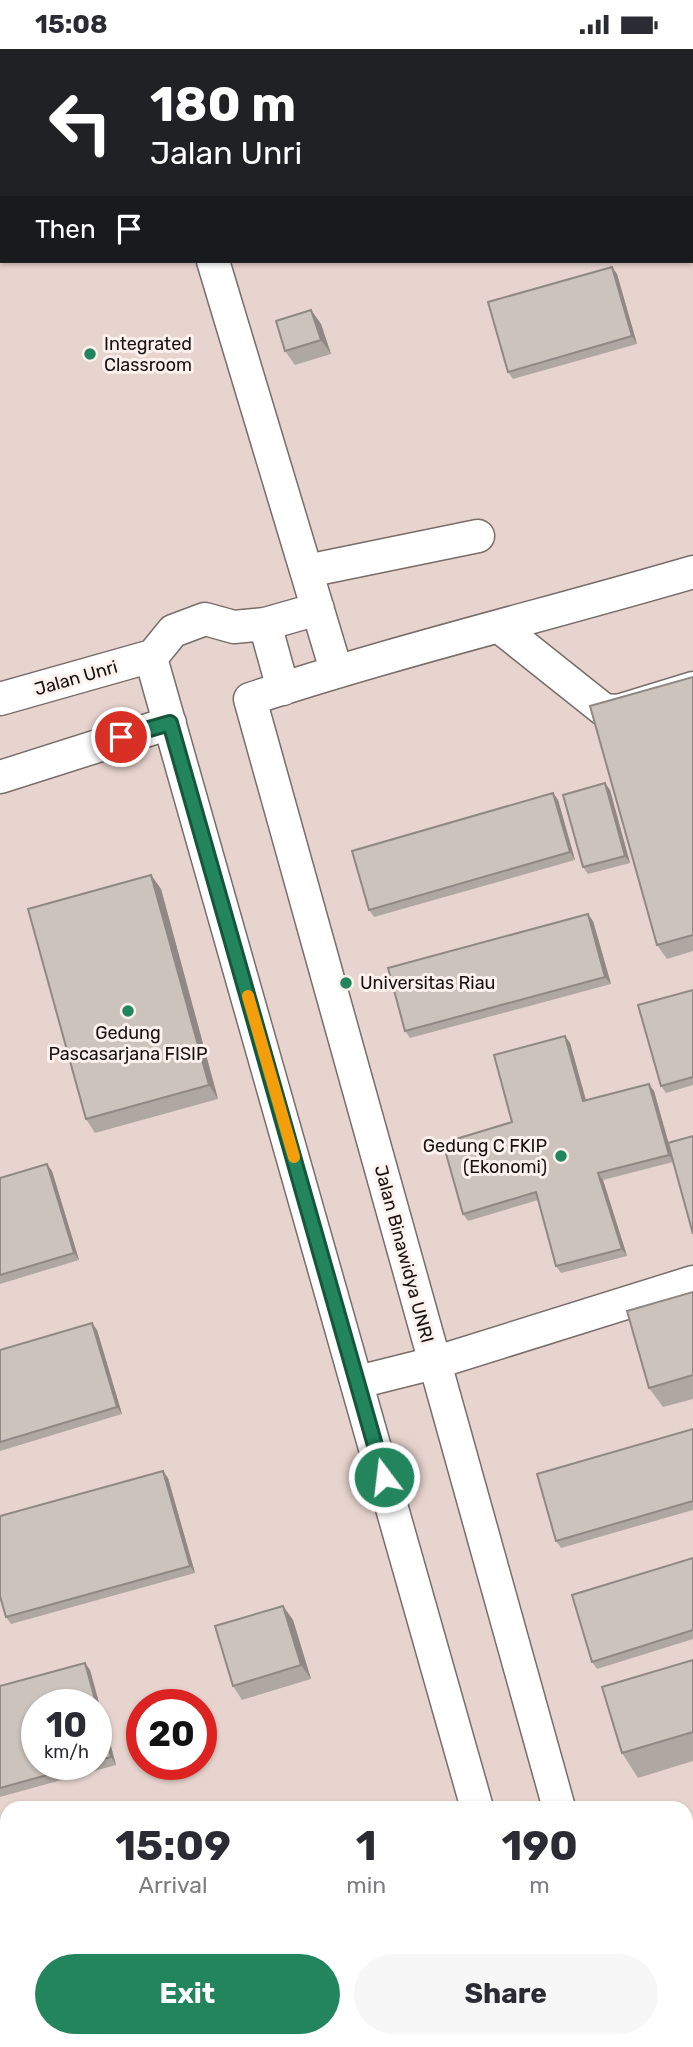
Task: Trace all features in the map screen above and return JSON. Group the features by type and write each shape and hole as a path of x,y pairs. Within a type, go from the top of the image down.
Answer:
{"lane":[{"path":"214,263 336,670"},
{"path":"307,571 478,536"},
{"path":"265,624 283,689 336,670 501,628 693,572"},
{"path":"318,609 265,624 234,627 205,619 173,631 152,656 475,1801"},
{"path":"501,628 604,710 618,711 693,688"},
{"name":"Jalan Unri","path":"0,699 152,656"},
{"name":"Jalan Binawidya UNRI","path":"283,689 250,699 557,1801"},
{"path":"0,777 170,723"},
{"path":"358,1382 434,1363 693,1282"}],"shaded area":[{"name":"Universitas Riau","path":"0,263 693,263 693,1801 0,1801"}],"building":[{"path":"612,267 632,336 508,372 488,302"},
{"path":"311,310 321,340 285,351 276,321"},
{"path":"693,677 693,935 657,945 590,706"},
{"path":"605,783 625,856 583,867 563,795"},
{"path":"553,793 570,852 369,910 352,851"},
{"name":"Gedung Pascasarjana FISIP","path":"151,875 209,1085 86,1119 28,909"},
{"path":"588,914 605,977 405,1031 388,968"},
{"path":"693,990 693,1077 661,1086 638,1005"},
{"name":"Gedung C FKIP (Ekonomi)","path":"565,1036 583,1101 649,1084 669,1155 598,1173 622,1249 556,1266 536,1192 463,1214 443,1143 512,1122 494,1055"},
{"path":"693,1136 693,1234 668,1143"},
{"path":"47,1164 74,1253 0,1275 0,1178"},
{"path":"693,1292 693,1375 649,1388 627,1311"},
{"path":"92,1323 117,1407 0,1442 0,1350"},
{"path":"693,1429 693,1501 556,1541 537,1474"},
{"path":"163,1471 190,1566 6,1617 0,1596 0,1516"},
{"path":"693,1558 693,1630 592,1662 572,1595"},
{"path":"283,1606 301,1665 233,1686 215,1626"},
{"path":"693,1660 693,1732 622,1753 602,1687"},
{"path":"85,1663 92,1689 21,1689 21,1780 29,1780 0,1788 0,1686"}],"slow traffic":[{"path":"248,996 294,1157"}],"place":[{"name":"Integrated Classroom","path":"90,354"},
{"name":"Universitas Riau","path":"346,983"},
{"name":"Gedung Pascasarjana FISIP","path":"128,1011"},
{"name":"Gedung C FKIP (Ekonomi)","path":"561,1156"}],"route":[{"path":"121,737 170,723 384,1477"}]}
